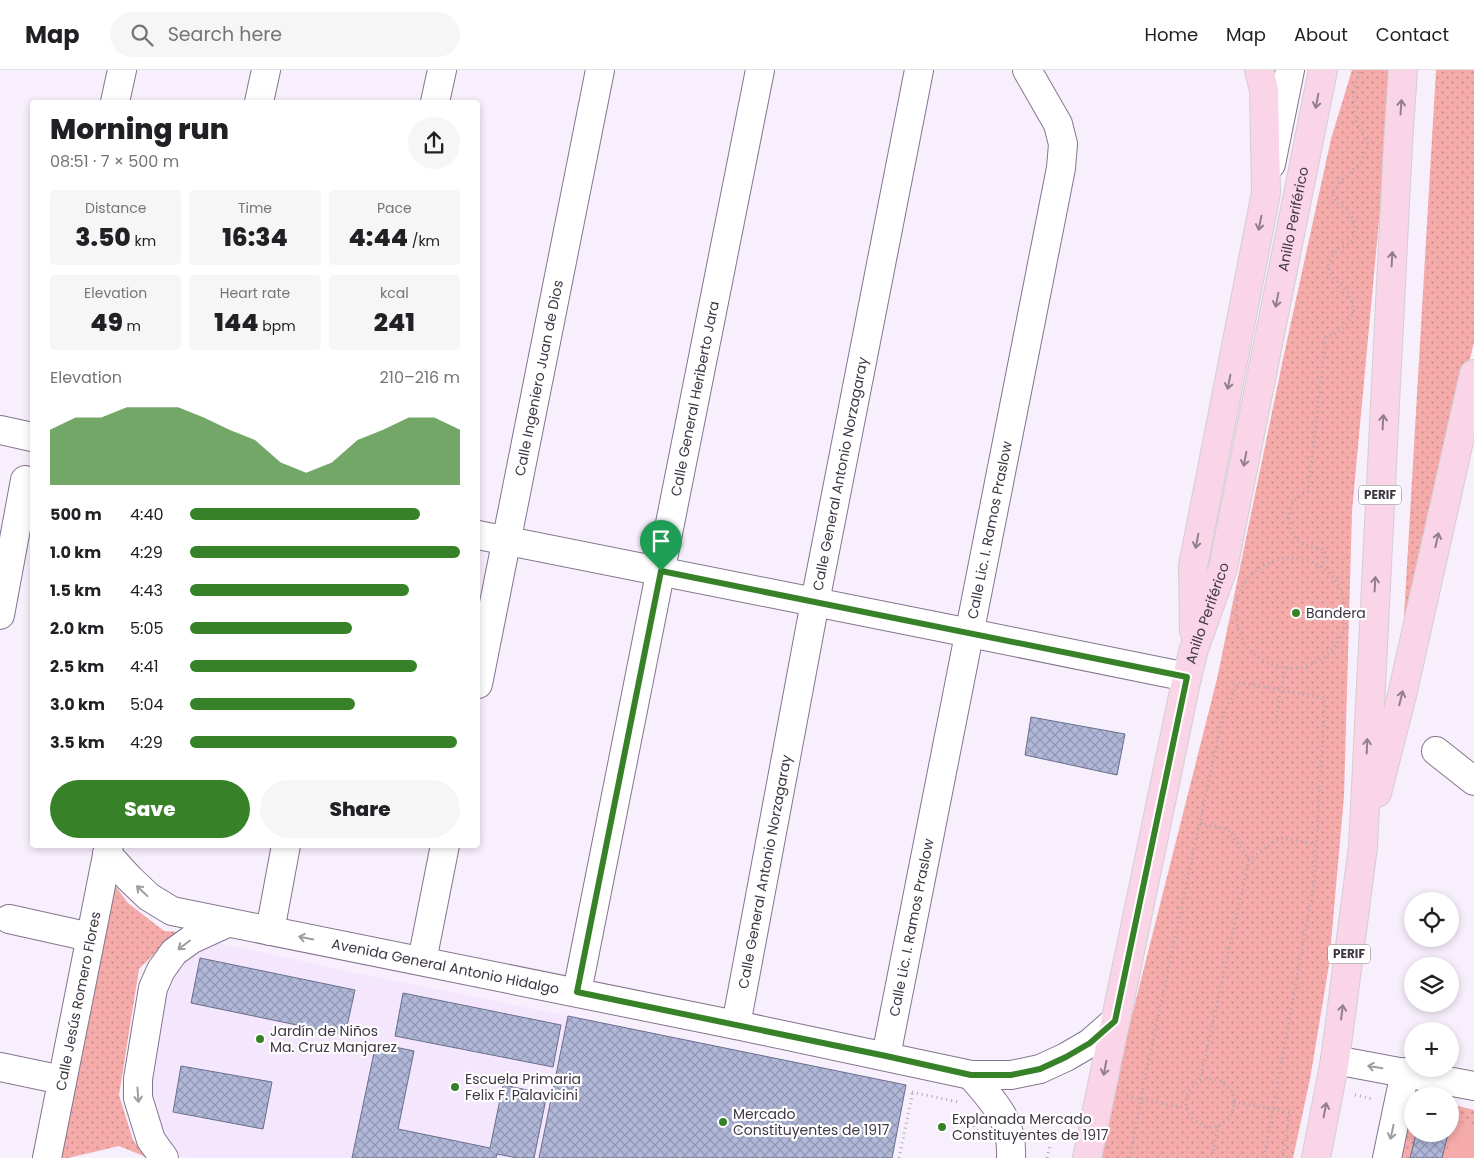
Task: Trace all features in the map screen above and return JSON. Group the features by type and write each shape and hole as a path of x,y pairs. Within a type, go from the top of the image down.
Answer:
{"main road":[{"path":"1194,649 1193,566 1266,193 1264,90 1258,70"},
{"name":"Anillo Periférico","path":"1087,1158 1187,677 1194,649 1223,568 1323,70"},
{"name":"PERIF","path":"1316,1158 1335,1060 1363,847 1403,70"},
{"path":"1363,847 1402,695 1474,374"}],"street":[{"path":"115,100 122,70"},
{"path":"259,100 266,70"},
{"path":"435,100 442,70"},
{"name":"Calle Ingeniero Juan de Dios","path":"480,674 600,70"},
{"name":"Calle General Heriberto Jara","path":"577,992 760,70"},
{"name":"Calle General Antonio Norzagaray","path":"736,1025 815,602 919,70"},
{"name":"Calle Lic. I. Ramos Praslow","path":"886,1056 1061,168 1063,144 1058,124 1027,70"},
{"path":"1266,193 1290,70"},
{"path":"0,430 30,437"},
{"path":"0,615 25,480"},
{"path":"480,536 1187,677"},
{"path":"1436,751 1474,781"},
{"path":"270,931 285,848"},
{"path":"422,961 444,848"},
{"name":"Avenida General Antonio Hidalgo","path":"108,849 129,878 149,898 172,911 577,992 971,1075 1011,1075 1040,1069 1090,1043 1115,1021"},
{"name":"Calle Jesús Romero Flores","path":"47,1158 108,849"},
{"path":"9,919 90,937"},
{"path":"164,1158 151,1140 138,1098 138,1079 153,988 161,970 174,952 192,938 227,923"},
{"path":"1335,1060 1404,1072"},
{"path":"0,1067 62,1080"},
{"path":"971,1075 995,1105 1008,1126 1012,1147 1011,1158"},
{"path":"1387,1158 1404,1077"},
{"path":"1430,1077 1474,1086"}],"path":[{"path":"1321,567 1325,558 1324,550 1302,544 1291,533 1289,522 1291,510 1296,500 1308,491 1326,337 1339,332 1349,321 1354,311 1348,292 1331,276 1328,264 1337,249 1349,244 1355,233 1354,221 1348,210 1336,202 1332,193 1342,180 1361,162 1368,145 1356,121 1353,94 1360,70"},
{"path":"1287,558 1305,560 1321,567 1334,579 1343,596 1346,614 1344,631 1335,648 1321,660 1303,666 1285,667 1268,662 1253,652 1242,638 1237,621 1237,603 1242,587 1254,572 1269,562 1287,558"},
{"path":"1276,722 1285,667"},
{"path":"1130,1158 1222,719 1238,682 1325,698 1314,884 1264,1158"},
{"path":"1200,824 1228,829 1249,860"},
{"path":"1200,1080 1249,860 1279,838 1316,844"},
{"path":"899,1158 919,1063"},
{"path":"1208,1078 1224,1082 1233,1094 1234,1102 1230,1116 1225,1122 1210,1126 1195,1122 1186,1108 1188,1092 1193,1085 1200,1080 1208,1078"},
{"path":"912,1092 958,1102 962,1108"},
{"path":"1127,1094 1186,1108"},
{"path":"1353,1095 1376,1100"},
{"path":"1234,1102 1290,1112 1283,1158"},
{"path":"967,1114 983,1141"},
{"path":"1207,1158 1213,1152 1218,1125"},
{"path":"1047,1158 1050,1145"}],"shaded area":[{"path":"1352,70 1393,70 1352,511 1344,796 1329,965 1310,1079 1293,1158 1102,1158 1125,1043 1217,679 1283,359 1331,139"},
{"path":"1436,70 1474,70 1474,342 1402,651"},
{"path":"110,879 128,903 164,931 192,933 167,941 139,969 119,1095 133,1140 146,1157 119,1146 68,1158 54,1158"},
{"path":"219,943 379,978 568,1016 539,1158 192,1158 175,1155 153,1130 143,1095 162,982 179,959"},
{"path":"1459,1106 1474,1110 1474,1158 1397,1158 1404,1132 1404,1142 1459,1142"},
{"path":"1459,1122 1474,1125 1474,1158 1447,1158 1450,1142 1459,1142"}],"building":[{"path":"1031,717 1125,734 1117,775 1025,755"},
{"path":"200,958 355,990 345,1035 191,1003"},
{"path":"403,993 561,1025 553,1067 395,1036"},
{"name":"Mercado Constituyentes de 1917","path":"568,1016 906,1085 892,1158 539,1158"},
{"path":"376,1043 414,1051 398,1129 490,1148 503,1085 547,1094 534,1158 517,1158 497,1154 496,1158 352,1158"},
{"path":"181,1066 272,1082 263,1129 173,1112"},
{"path":"1414,1142 1446,1142 1442,1158 1410,1158"}],"place":[{"name":"Bandera","path":"1296,613"},
{"name":"Jardín de Niños Ma. Cruz Manjarez","path":"260,1039"},
{"name":"Escuela Primaria Felix F. Palavicini","path":"455,1087"},
{"name":"Mercado Constituyentes de 1917","path":"723,1122"},
{"name":"Explanada Mercado Constituyentes de 1917","path":"942,1127"}],"route":[{"path":"661,571 1187,677 1115,1021 1090,1043 1040,1069 1011,1075 971,1075 577,992 661,571"}]}
